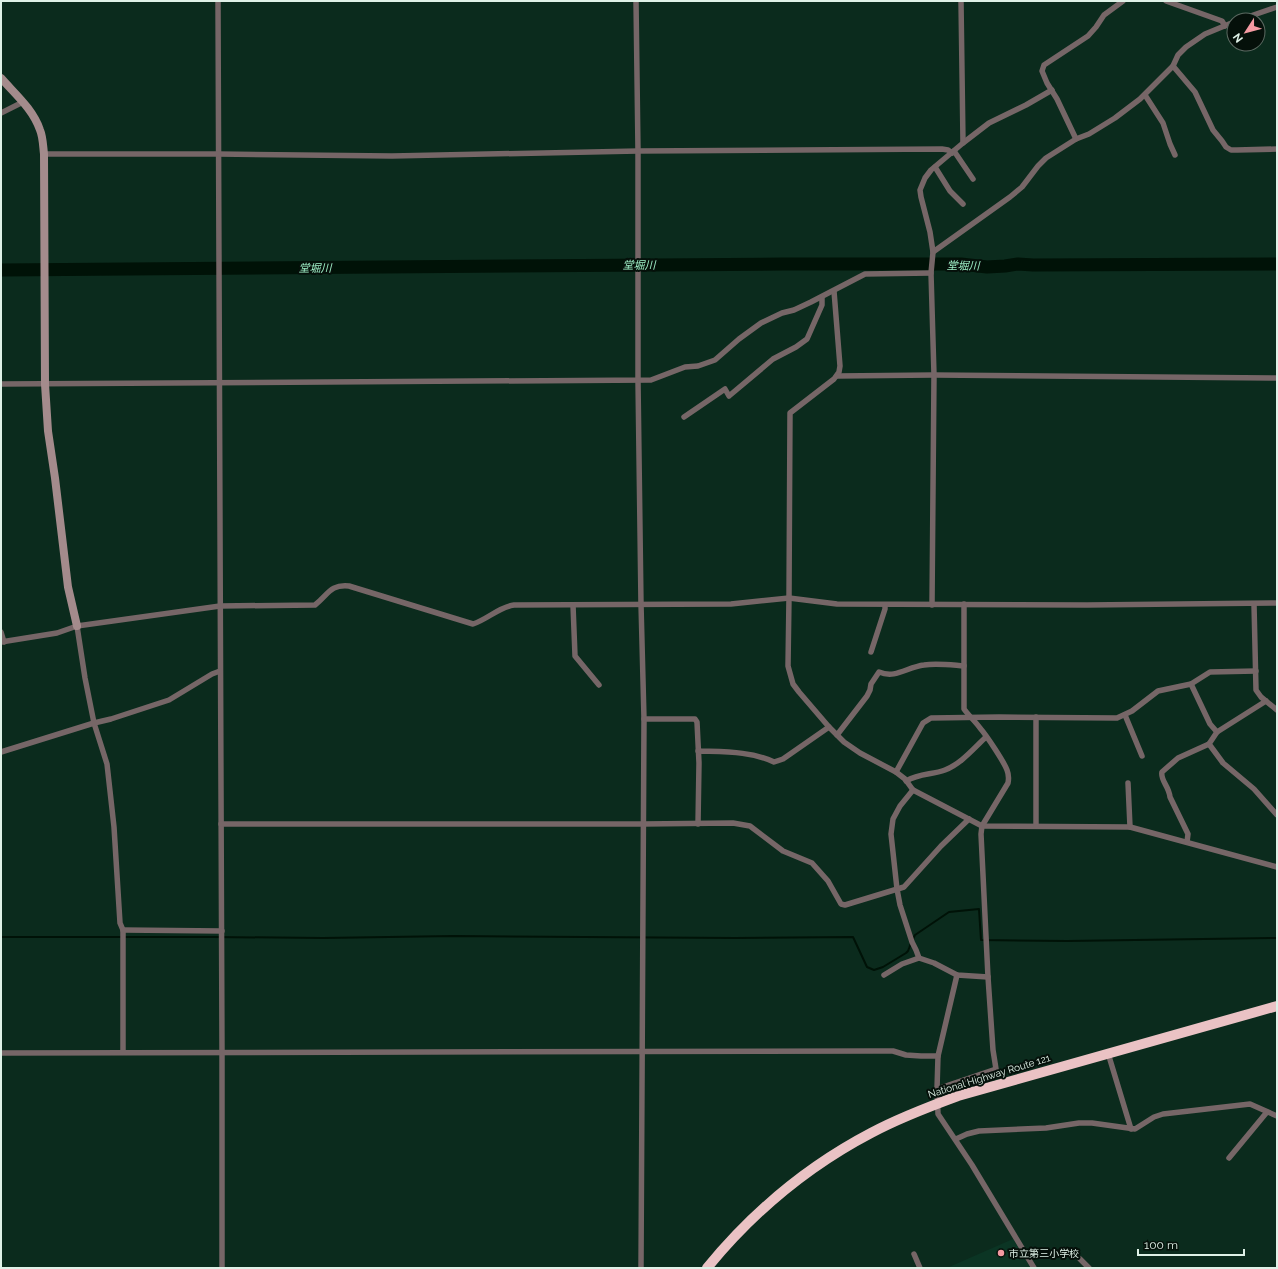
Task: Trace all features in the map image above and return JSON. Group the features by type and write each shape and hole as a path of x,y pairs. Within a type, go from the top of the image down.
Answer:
{"highway":[{"name":"National Highway Route 121","path":"707,1268 727,1244 755,1215 820,1164 870,1133 938,1103 958,1096 1277,1006"}],"street":[{"path":"218,1 222,1268"},
{"path":"636,1 638,151 638,381 644,719 641,1268"},
{"path":"961,1 963,143"},
{"path":"1076,139 1052,90 1047,83 1042,71 1044,65 1088,36 1104,15 1123,1"},
{"path":"933,252 1010,197 1022,187 1046,158 1076,139 1089,134 1115,118 1145,95 1173,66 1178,55 1186,47 1205,34 1225,26 1222,21 1166,1"},
{"path":"1262,12 1277,7"},
{"path":"1173,66 1195,92 1213,130 1231,150 1277,149"},
{"path":"1,78 37,122 41,131 44,154 44,384 48,431 68,587 94,723 107,764 114,827 120,924 123,934 123,1052"},
{"path":"932,605 934,375 931,273 933,252 920,190 925,178 935,167 989,123 1026,105 1052,90"},
{"path":"1145,95 1163,123 1175,155"},
{"path":"1,113 22,102"},
{"path":"44,154 392,156 638,151 942,149 953,152 973,179"},
{"path":"935,167 950,191 963,204"},
{"path":"1,384 651,380 685,367 698,366 715,360 739,339 762,323 822,297 865,274 931,273"},
{"path":"834,291 840,366 839,372 834,379 790,413 788,666 793,684 796,688 829,727 852,748 896,772 913,790 982,826 1130,827 1277,867"},
{"path":"684,417 725,389 729,396 773,359 803,343 808,337 822,305 822,297"},
{"path":"837,376 934,375 1277,378"},
{"path":"1,632 2,642 57,633 76,626 220,606 315,605 328,592 340,585 349,586 473,624 505,606 514,605 731,604 789,598 837,604 932,605 1277,603"},
{"path":"871,652 885,609 885,604"},
{"path":"937,1089 996,1068 993,1050 988,977 981,834 982,826 1008,783 1009,777 1004,764 980,728 970,717 964,706 964,604"},
{"path":"1254,604 1256,690 1257,693 1277,710"},
{"path":"573,605 574,656 599,685"},
{"path":"837,735 867,696 871,684 879,672 893,675 925,665 964,666"},
{"path":"896,772 923,723 931,718 1114,718 1125,715 1158,691 1191,684 1210,672 1256,670"},
{"path":"1,752 169,700 212,674 220,671"},
{"path":"1191,684 1210,724 1217,732"},
{"path":"1188,842 1188,834 1170,797 1170,791 1161,777 1162,772 1178,758 1208,744 1217,732 1266,701"},
{"path":"1125,715 1142,756"},
{"path":"1036,717 1036,826"},
{"path":"644,719 695,719 697,722 698,824"},
{"path":"698,751 736,753 776,762 783,759 829,727"},
{"path":"906,781 915,776 945,770 955,764 986,737"},
{"path":"1208,744 1223,763 1254,789 1277,815"},
{"path":"1128,783 1130,827"},
{"path":"913,790 900,806 893,819 891,834 897,889 904,920 919,958"},
{"path":"221,824 732,823 750,826 783,851 812,863 828,881 841,904 845,905 904,887 941,846 969,819"},
{"path":"123,934 222,931"},
{"path":"884,975 902,964 919,958 934,963 957,975 988,977"},
{"path":"957,975 938,1056 938,1114 956,1140 1034,1268"},
{"path":"1,1053 873,1051 894,1052 906,1055 938,1056"},
{"path":"1108,1054 1131,1129"},
{"path":"956,1140 967,1134 979,1131 1046,1128 1079,1123 1092,1123 1135,1129 1154,1117 1163,1114 1250,1104 1277,1116"},
{"path":"1229,1158 1267,1112"},
{"path":"914,1254 920,1268"},
{"path":"1080,1259 1089,1268"}],"shaded area":[{"name":"市立第三小学校","path":"1013,1239 1031,1268 949,1268 949,1267"}],"waterway":[{"name":"堂堀川","path":"1,270 783,264 961,264 987,267 1018,264 1277,264"},
{"path":"913,939 915,935 949,912 979,909 981,940 1067,941 1277,938"},
{"path":"1,937 853,937 867,967 874,970 883,967 906,953 911,943"}],"place":[{"name":"市立第三小学校","path":"1001,1253"}]}
